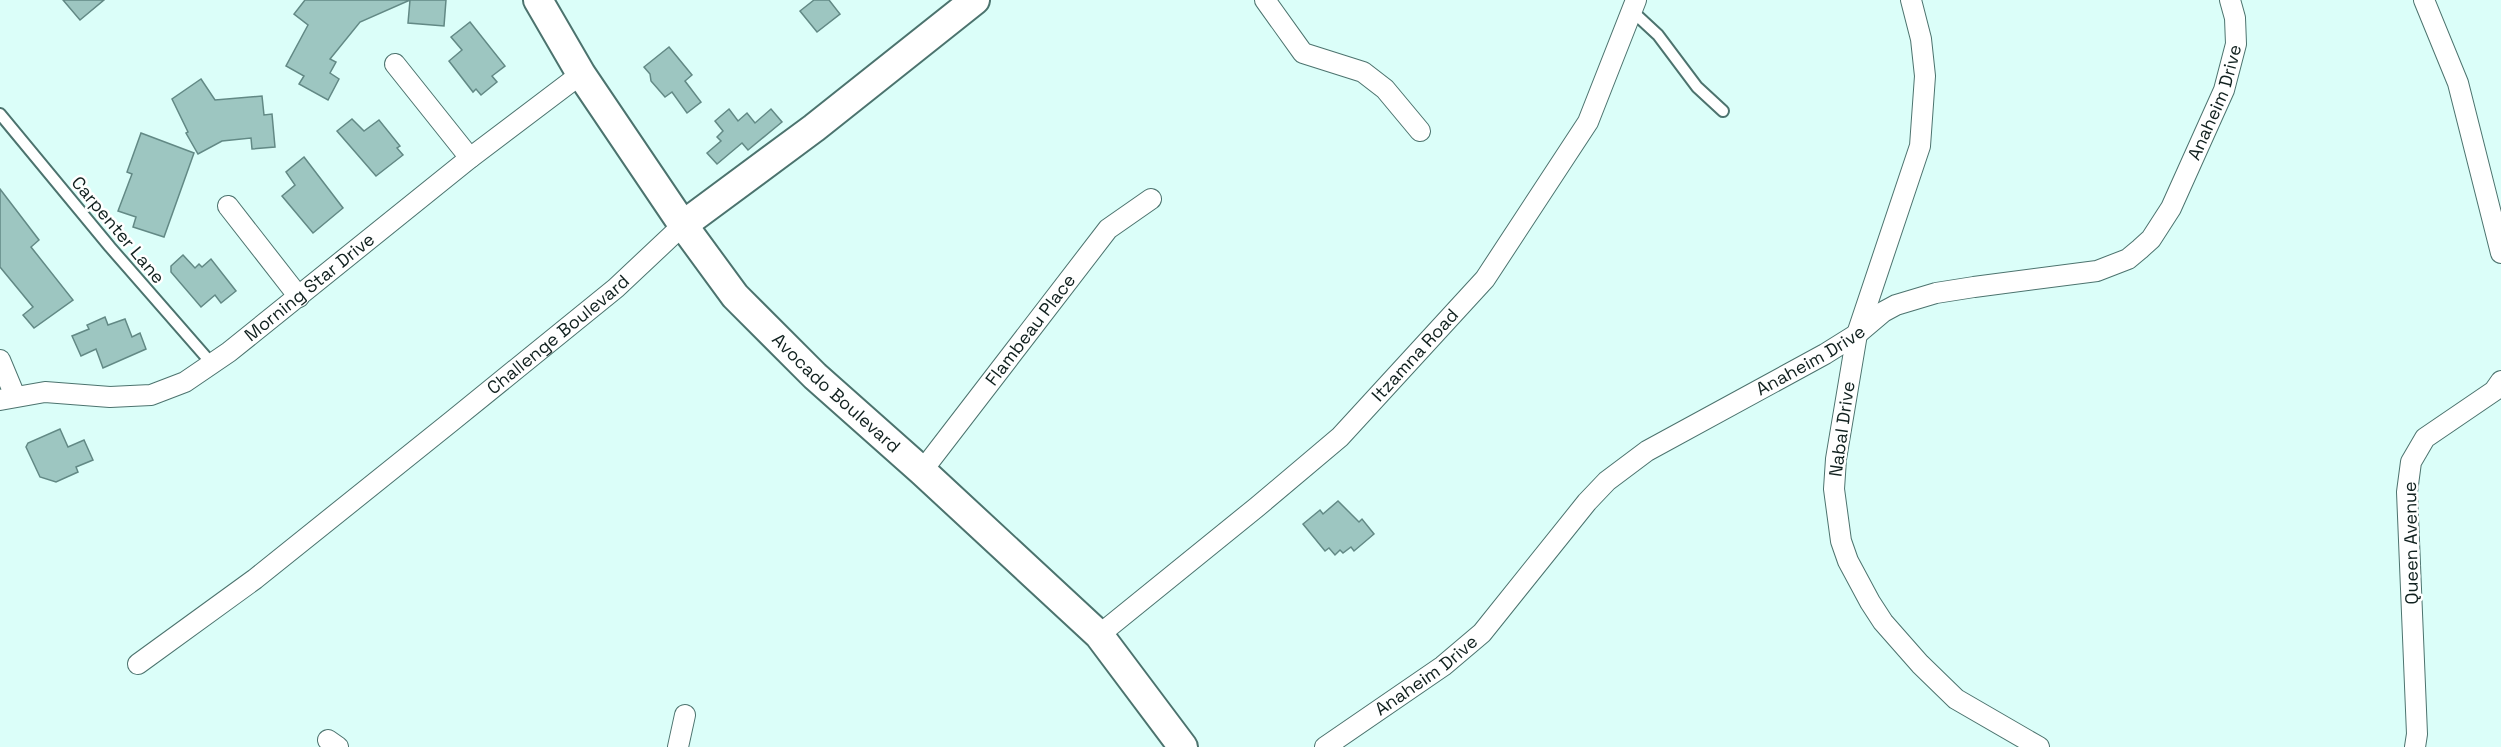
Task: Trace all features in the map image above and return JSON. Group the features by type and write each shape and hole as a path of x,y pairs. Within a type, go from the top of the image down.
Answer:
{"main road":[{"name":"Avocado Boulevard","path":"538,0 581,74 683,225 735,296 815,376 922,471 1099,635 1183,747"},
{"name":"Challenge Boulevard","path":"683,225 814,128 975,0"}],"street":[{"path":"1265,0 1303,53 1363,72 1385,89 1420,131"},
{"name":"Nabal Drive","path":"1911,0 1921,39 1924,76 1920,146 1857,334 1836,459 1834,489 1841,541 1848,561 1870,602 1883,622 1920,664 1956,699 2037,746"},
{"name":"Anaheim Drive","path":"1325,747 1443,666 1482,633 1587,502 1607,481 1647,451 1857,334 1883,312 1896,305 1974,287 2097,271 2127,259 2140,249 2151,239 2171,208 2224,90 2236,44 2235,18 2230,0"},
{"path":"2424,0 2458,83 2501,253"},
{"name":"Itzamna Road","path":"1099,635 1340,437 1485,279 1588,122 1633,5"},
{"path":"395,64 470,158"},
{"name":"Morning Star Drive","path":"8,398 45,392 110,397 151,395 185,382 213,365 470,158 581,74"},
{"name":"Flambeau Place","path":"922,471 1108,229 1151,199"},
{"path":"228,206 299,297"},
{"name":"Challenge Boulevard","path":"138,664 255,579 444,427 616,288 683,225"},
{"path":"0,360 8,398"},
{"name":"Queen Avenue","path":"2415,747 2417,734 2407,492 2411,462 2425,438 2494,391 2501,381"},
{"path":"678,747 685,716"}],"lane":[{"path":"1633,5 1697,87 1723,111"},
{"name":"Carpenter Lane","path":"0,114 110,248 213,365"}],"building":[{"path":"63,0 104,0 80,20"},
{"path":"305,0 410,0 360,22 330,59 336,62 330,73 339,79 328,100 299,84 304,76 286,66 308,25 294,14"},
{"path":"410,0 446,0 444,26 408,23"},
{"path":"814,0 829,0 840,14 817,32 800,11"},
{"path":"470,22 505,66 492,76 497,82 481,95 476,89 473,92 449,61 462,50 451,37"},
{"path":"669,47 692,75 685,81 701,102 687,113 672,92 665,97 651,81 650,74 644,67"},
{"path":"201,79 215,100 262,96 264,115 272,114 275,147 252,149 251,138 222,141 198,154 186,133 188,132 172,99"},
{"path":"729,109 738,121 747,113 755,123 771,109 782,122 748,150 742,143 717,164 707,153 721,141 717,137 723,131 715,121"},
{"path":"352,119 364,131 379,120 400,146 397,148 403,155 376,176 337,131"},
{"path":"141,133 194,153 164,237 133,227 136,217 118,211 132,174 127,172"},
{"path":"304,157 343,208 313,233 282,196 295,185 286,172"},
{"path":"0,189 39,240 31,247 73,300 34,328 23,315 33,307 0,267"},
{"path":"183,255 195,268 199,264 202,267 211,259 236,291 221,303 215,295 201,307 171,272 171,266"},
{"path":"105,317 108,325 125,319 132,337 140,333 146,349 103,368 96,349 81,356 72,336 89,329 87,325"},
{"path":"60,429 68,447 84,440 93,460 76,467 78,472 56,482 40,477 26,447 28,443"},
{"path":"1338,501 1359,522 1362,519 1374,534 1354,551 1351,547 1343,553 1340,550 1335,555 1329,548 1325,551 1303,524 1320,510 1323,514"}]}
